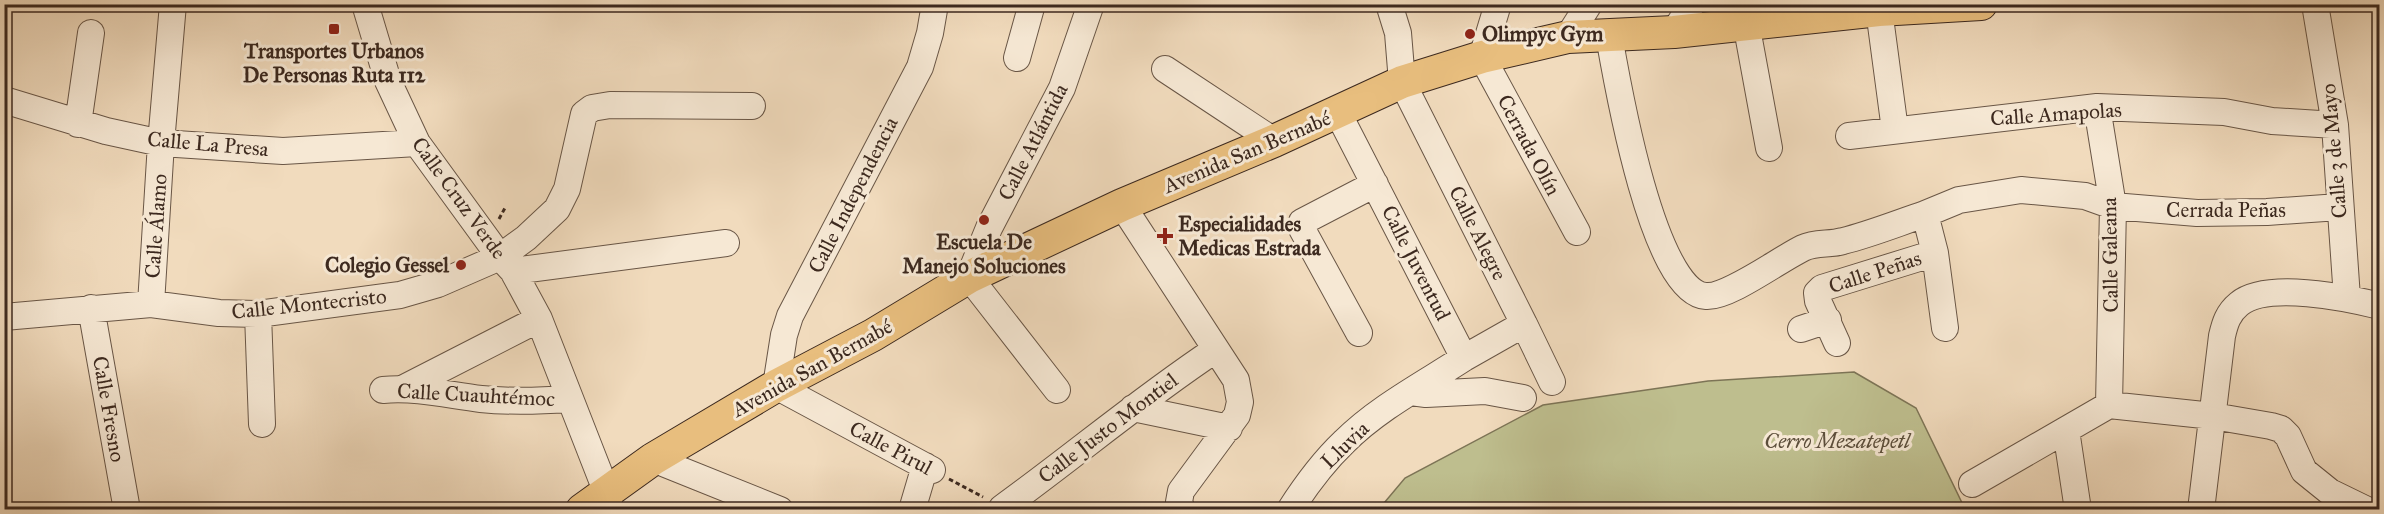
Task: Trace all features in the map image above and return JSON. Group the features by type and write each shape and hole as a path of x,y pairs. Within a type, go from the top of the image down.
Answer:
{"main road":[{"name":"Avenida San Bernabé","path":"600,504 653,459 776,386 873,335 969,278 1122,205 1338,113 1402,82 1482,57 1568,37 1674,32 1879,10 1962,5"}],"street":[{"name":"Calle Álamo","path":"151,304 161,143 173,4"},
{"name":"Calle Cruz Verde","path":"364,4 388,81 417,143 506,264 539,320 569,399 600,504"},
{"name":"Calle Independencia","path":"776,386 784,336 790,316 920,67 930,33 935,4"},
{"path":"1017,58 1032,4"},
{"name":"Calle Atlántida","path":"969,278 989,228 1062,88 1091,4"},
{"path":"1389,4 1398,33 1402,82"},
{"path":"1482,57 1498,4"},
{"path":"1568,37 1589,4"},
{"path":"1674,32 1692,4"},
{"name":"Calle 3 de Mayo","path":"2315,4 2335,125 2347,298"},
{"path":"1879,10 1895,129"},
{"path":"1746,23 1769,148"},
{"path":"78,124 91,33"},
{"path":"1609,36 1634,164 1678,278 1688,289 1702,296 1712,296 1806,247 1852,239 1959,200 2021,190 2085,196 2113,206"},
{"name":"Cerrada Olín","path":"1482,57 1577,232"},
{"path":"1165,69 1274,141"},
{"name":"Calle Alegre","path":"1402,82 1552,382"},
{"name":"Calle La Presa","path":"4,100 78,124 161,143 283,151 417,143"},
{"path":"506,264 526,238 561,203 567,189 579,127 584,114 592,108 610,105 752,106"},
{"name":"Calle Amapolas","path":"1849,136 2097,107 2224,112 2272,121 2335,125"},
{"name":"Calle Galeana","path":"2097,107 2113,206 2109,405"},
{"path":"4,120 32,108"},
{"name":"Calle Juventud","path":"1338,113 1464,358"},
{"path":"1359,333 1302,229 1302,222 1375,184"},
{"path":"1122,205 1236,380 1240,402 1237,416 1181,491 1179,502 1182,510"},
{"name":"Cerrada Peñas","path":"2113,206 2198,213 2267,212 2339,207"},
{"name":"Calle Peñas","path":"1837,343 1818,301 1817,293 1822,288 1935,253 1925,214"},
{"path":"506,264 726,243"},
{"path":"1935,253 1945,328"},
{"name":"Calle Montecristo","path":"4,317 151,304 219,313 258,314 400,295 506,264"},
{"path":"969,278 1057,390"},
{"path":"2201,510 2226,318 2249,297 2271,293 2347,298 2379,306"},
{"name":"Calle Fresno","path":"91,308 127,510"},
{"path":"258,314 262,424"},
{"name":"Calle Cuauhtémoc","path":"539,320 394,389 523,402 569,399"},
{"path":"1801,329 1828,320"},
{"path":"1411,392 1464,358 1524,324"},
{"name":"Calle Justo Montiel","path":"999,506 1078,452 1169,380 1215,350"},
{"name":"Calle Pirul","path":"776,386 929,468"},
{"path":"1411,392 1426,394 1485,391 1523,398"},
{"name":"Lluvia","path":"1290,510 1320,467 1345,440 1411,392"},
{"path":"1972,484 2109,405 2212,416 2281,429 2288,436 2304,471 2330,492 2367,510"},
{"path":"1133,408 1229,428"},
{"path":"2066,430 2078,510"},
{"path":"653,459 780,510"},
{"path":"912,510 929,468"}],"path":[{"name":"Calle Pirul","path":"929,468 999,506"}],"green space":[{"name":"Cerro Mezatepetl","path":"1854,372 1916,408 1965,509 1379,509 1405,478 1543,405 1708,381"}],"place":[{"name":"Transportes Urbanos De Personas Ruta 112","path":"334,29"},
{"name":"Olimpyc Gym","path":"1470,34"},
{"name":"Escuela De Manejo Soluciones","path":"984,220"},
{"name":"Especialidades Medicas Estrada","path":"1165,236"},
{"name":"Colegio Gessel","path":"461,265"}]}
